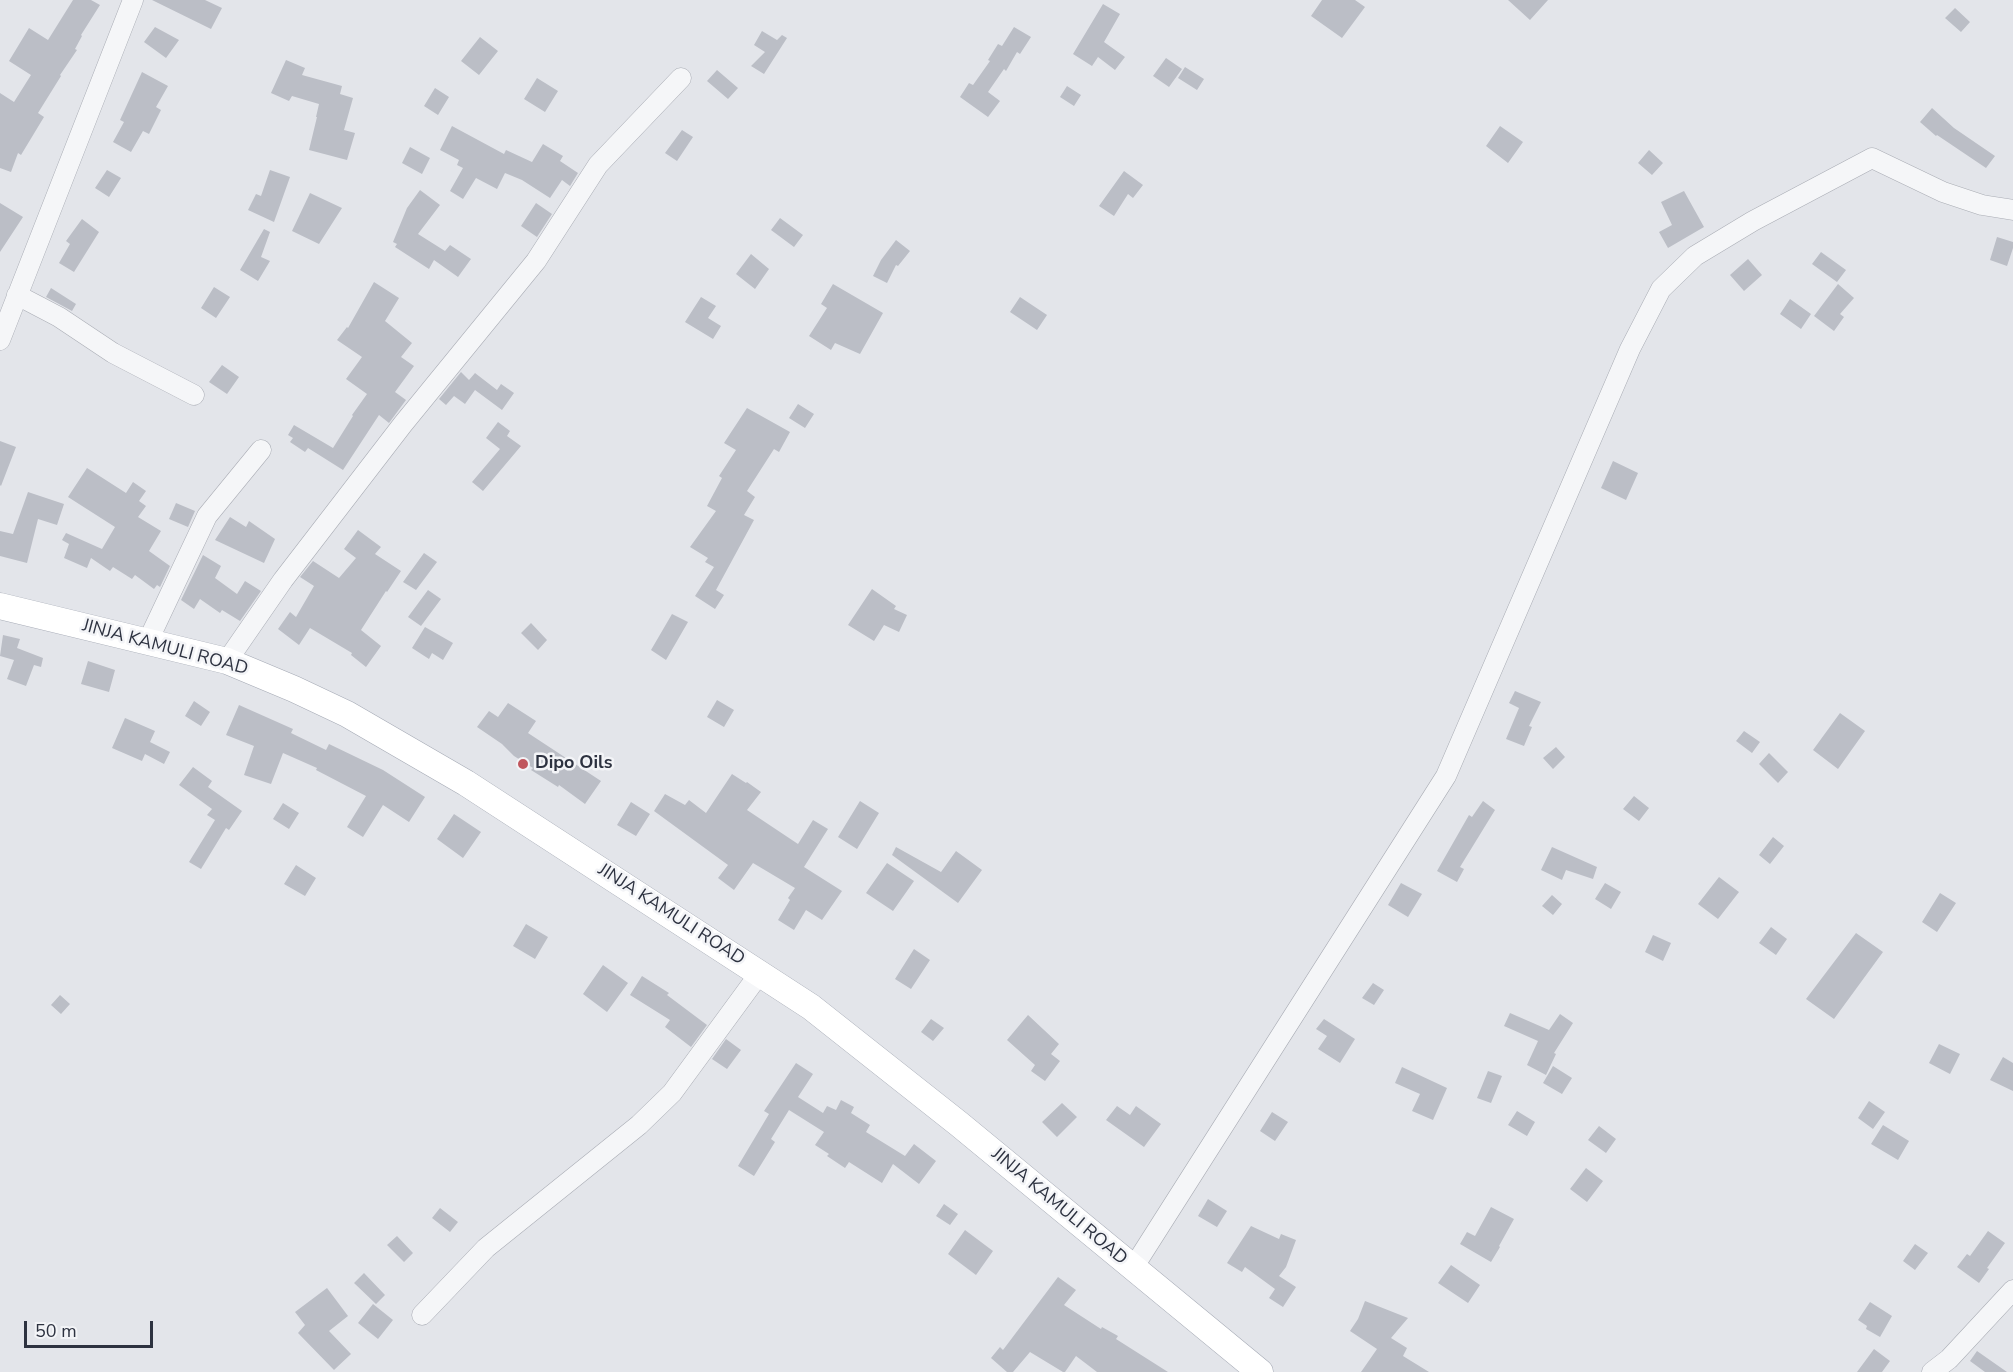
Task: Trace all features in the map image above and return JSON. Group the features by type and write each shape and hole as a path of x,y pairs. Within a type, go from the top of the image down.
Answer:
{"main road":[{"name":"JINJA KAMULI ROAD","path":"0,606 228,661 347,714 466,783 811,1007 959,1124 1260,1372"}],"street":[{"path":"0,340 133,0"},
{"path":"228,661 283,580 403,424 536,261 598,165 681,78"},
{"path":"1133,1268 1446,776 1630,349 1661,289 1695,256 1753,221 1872,158 1943,192 1982,205 2013,210"},
{"path":"17,295 59,317 113,353 194,395"},
{"path":"147,643 207,516 261,450"},
{"path":"422,1315 486,1248 639,1125 672,1094 760,973"},
{"path":"1932,1372 1949,1359 2013,1290"}],"building":[{"path":"73,0 91,0 100,5 81,35 75,49 77,50 38,113 44,117 21,155 18,153 11,172 0,168 0,93 14,102 31,75 9,61 29,28 48,40"},
{"path":"152,0 205,0 222,8 211,29"},
{"path":"1322,0 1355,0 1365,7 1342,38 1311,16"},
{"path":"1508,0 1548,0 1530,20"},
{"path":"1103,4 1120,14 1104,42 1125,57 1115,70 1098,57 1092,66 1073,54"},
{"path":"1955,8 1970,22 1961,32 1945,18"},
{"path":"155,27 179,40 166,58 144,42"},
{"path":"1014,27 1031,37 1020,54 1017,52 1006,71 1004,69 988,92 1000,101 988,117 960,97 969,83 973,85 990,61 988,60 998,44 1002,46"},
{"path":"762,31 777,40 782,35 787,38 764,74 751,66 765,52 754,45"},
{"path":"480,37 498,51 479,75 461,61"},
{"path":"1166,58 1182,69 1169,87 1153,76"},
{"path":"286,60 305,68 302,75 342,86 340,94 353,98 344,130 355,133 347,160 309,150 319,104 292,96 289,101 271,93"},
{"path":"1185,67 1204,79 1197,90 1178,78"},
{"path":"717,70 738,88 728,99 707,81"},
{"path":"142,72 168,86 156,107 161,110 149,134 143,131 131,152 113,142 124,122 120,120"},
{"path":"537,78 558,91 545,112 524,99"},
{"path":"1067,86 1081,95 1074,106 1060,97"},
{"path":"435,88 449,97 438,115 424,106"},
{"path":"1932,108 1954,128 1995,156 1986,168 1936,136 1920,122"},
{"path":"452,126 504,154 506,150 532,162 543,144 563,156 560,161 578,173 570,186 562,180 550,198 522,180 505,173 497,189 476,178 463,199 450,191 463,168 457,165 459,160 440,150"},
{"path":"1500,126 1523,142 1508,163 1486,146"},
{"path":"682,130 693,137 677,161 665,153"},
{"path":"410,147 430,158 422,174 402,163"},
{"path":"1649,150 1663,163 1652,175 1638,163"},
{"path":"107,170 121,178 109,197 95,188"},
{"path":"270,170 290,177 274,222 248,210 256,194 261,196"},
{"path":"1124,171 1143,185 1133,198 1128,194 1114,216 1099,206"},
{"path":"420,190 440,205 418,234 445,251 450,245 471,259 458,277 434,260 429,269 395,247 397,244 393,242 407,208"},
{"path":"1684,191 1704,227 1668,248 1659,232 1672,225 1661,202"},
{"path":"310,193 342,208 319,244 292,231"},
{"path":"0,203 23,217 0,252"},
{"path":"536,203 552,214 537,237 521,226"},
{"path":"780,218 803,235 794,247 771,230"},
{"path":"82,219 99,232 74,272 59,263 70,244 66,241"},
{"path":"264,229 270,232 261,257 270,261 258,281 240,270"},
{"path":"1997,237 2013,242 2007,266 1990,260"},
{"path":"896,240 910,251 898,266 896,265 887,283 873,276 881,260"},
{"path":"1821,252 1846,270 1837,282 1812,264"},
{"path":"751,254 769,269 755,289 736,274"},
{"path":"1748,259 1762,275 1744,291 1730,275"},
{"path":"374,282 399,298 385,321 412,343 401,357 414,366 395,392 406,400 389,423 379,415 343,470 308,448 305,452 290,442 293,438 288,435 294,425 333,448 367,394 346,379 362,357 337,340 348,328"},
{"path":"833,284 883,313 860,354 835,343 831,350 809,336 827,308 821,304"},
{"path":"1838,284 1854,298 1840,314 1844,317 1834,331 1814,316"},
{"path":"214,287 230,297 216,318 201,308"},
{"path":"51,288 76,304 72,311 46,297"},
{"path":"701,297 716,306 708,318 721,326 713,339 685,322"},
{"path":"1020,297 1047,315 1037,330 1010,312"},
{"path":"1790,299 1811,314 1801,329 1780,314"},
{"path":"222,365 239,377 227,394 209,382"},
{"path":"461,372 469,380 475,373 497,390 501,384 514,393 502,410 475,390 465,404 454,396 446,405 439,399"},
{"path":"798,404 814,414 805,428 789,418"},
{"path":"747,408 790,432 779,452 774,449 747,491 755,497 744,515 754,520 716,590 724,595 715,609 695,596 714,567 705,562 708,558 690,547 716,511 707,506 722,478 719,476 736,450 724,443"},
{"path":"498,422 510,431 507,436 521,446 483,491 472,482 500,449 486,438"},
{"path":"0,441 16,447 1,486 0,485"},
{"path":"1613,461 1638,473 1626,500 1601,488"},
{"path":"87,468 126,493 133,482 146,491 139,501 146,506 138,517 161,531 149,551 170,566 160,587 157,585 154,589 135,575 132,579 113,567 110,571 91,558 87,568 64,558 69,544 62,540 66,533 102,549 115,527 68,497"},
{"path":"28,492 64,504 57,525 38,519 27,563 0,556 0,531 13,534"},
{"path":"176,503 195,511 188,527 169,519"},
{"path":"230,517 246,527 249,521 275,539 264,563 215,540"},
{"path":"358,530 381,547 375,554 401,571 361,630 381,646 366,667 351,655 352,653 310,628 299,645 278,629 290,612 296,617 314,586 300,577 313,561 339,578 356,558 344,549"},
{"path":"424,553 437,562 416,590 403,582"},
{"path":"203,555 221,566 215,578 237,594 245,581 261,591 240,621 222,610 220,613 200,599 194,609 181,600"},
{"path":"872,589 896,606 894,609 907,615 899,632 884,625 874,641 848,625"},
{"path":"428,590 441,599 421,626 408,617"},
{"path":"672,614 688,622 666,660 651,650"},
{"path":"531,623 547,640 538,650 521,633"},
{"path":"425,627 453,643 443,660 432,653 429,659 412,648"},
{"path":"3,635 20,639 17,648 43,658 41,667 34,665 26,686 7,679 14,660 0,656"},
{"path":"88,661 115,670 109,692 81,684"},
{"path":"1515,691 1541,702 1529,726 1532,727 1524,746 1506,739 1519,708 1509,703"},
{"path":"717,700 734,710 724,727 707,717"},
{"path":"194,701 210,712 201,726 185,716"},
{"path":"508,703 536,721 528,733 601,781 585,804 559,785 558,787 531,770 533,768 477,727 489,711 498,717"},
{"path":"239,705 293,729 291,733 326,750 329,744 383,770 425,797 409,822 383,805 363,837 347,827 366,796 316,770 317,768 283,753 271,784 244,775 254,746 226,735"},
{"path":"1840,713 1865,731 1838,769 1813,750"},
{"path":"125,718 155,731 150,742 170,752 164,764 145,754 142,761 112,748"},
{"path":"1744,731 1760,742 1752,753 1736,741"},
{"path":"1556,747 1565,757 1553,769 1543,758"},
{"path":"1769,753 1788,772 1778,783 1759,764"},
{"path":"193,767 212,781 208,787 242,811 229,830 226,828 201,869 189,862 215,820 207,815 212,809 179,785"},
{"path":"732,774 761,792 747,810 798,844 813,820 828,829 804,867 842,891 822,920 806,910 794,930 778,920 795,888 753,863 734,890 718,878 728,865 654,811 665,794 685,805 689,800 706,813"},
{"path":"1634,796 1649,808 1639,821 1623,809"},
{"path":"860,801 879,813 857,849 838,837"},
{"path":"1483,801 1495,810 1460,867 1464,869 1457,882 1437,871 1469,815 1472,817"},
{"path":"631,802 650,814 636,836 617,825"},
{"path":"283,803 299,813 289,829 273,819"},
{"path":"454,814 481,832 463,858 437,839"},
{"path":"1773,837 1784,846 1770,864 1759,855"},
{"path":"896,847 941,872 956,851 982,870 958,903 892,855"},
{"path":"1552,847 1597,867 1593,879 1566,870 1562,880 1541,870"},
{"path":"887,863 914,881 893,911 866,893"},
{"path":"296,865 316,878 305,896 284,884"},
{"path":"1719,877 1739,892 1718,919 1698,904"},
{"path":"1401,883 1422,894 1408,917 1388,905"},
{"path":"1605,883 1621,892 1611,909 1595,899"},
{"path":"1940,893 1956,903 1937,932 1922,922"},
{"path":"1552,895 1562,904 1553,915 1542,906"},
{"path":"526,924 548,937 535,959 513,946"},
{"path":"1771,927 1787,939 1776,955 1759,943"},
{"path":"1856,933 1883,952 1834,1019 1806,999"},
{"path":"1653,935 1671,943 1663,961 1645,952"},
{"path":"914,949 930,960 911,989 895,979"},
{"path":"603,965 628,983 607,1012 583,994"},
{"path":"642,976 669,993 667,995 707,1025 691,1047 665,1027 670,1020 630,995"},
{"path":"1373,983 1384,990 1374,1005 1362,998"},
{"path":"60,995 70,1004 61,1014 51,1005"},
{"path":"1510,1013 1549,1030 1560,1014 1573,1023 1554,1053 1556,1054 1546,1075 1527,1065 1538,1041 1504,1026"},
{"path":"1028,1015 1059,1044 1051,1054 1060,1061 1045,1081 1031,1071 1035,1065 1007,1040"},
{"path":"931,1019 944,1028 933,1041 921,1032"},
{"path":"1324,1019 1355,1039 1340,1063 1318,1049 1327,1036 1316,1029"},
{"path":"726,1039 741,1050 727,1069 712,1059"},
{"path":"1939,1044 1960,1054 1950,1074 1929,1063"},
{"path":"2003,1057 2013,1063 2013,1091 1990,1080"},
{"path":"796,1063 813,1074 798,1097 823,1113 827,1106 836,1110 841,1100 854,1107 851,1113 870,1125 866,1132 905,1156 914,1144 936,1161 919,1184 893,1164 882,1183 849,1162 845,1168 815,1145 824,1132 789,1110 771,1139 775,1142 754,1176 738,1166 769,1114 764,1111"},
{"path":"1553,1066 1572,1078 1562,1094 1543,1083"},
{"path":"1402,1067 1447,1088 1433,1120 1412,1111 1420,1094 1395,1083"},
{"path":"1488,1071 1502,1076 1491,1103 1477,1098"},
{"path":"1869,1101 1885,1112 1873,1129 1858,1118"},
{"path":"1062,1103 1077,1117 1057,1137 1042,1122"},
{"path":"1117,1106 1130,1115 1136,1106 1161,1124 1144,1147 1106,1120"},
{"path":"1517,1111 1535,1122 1527,1136 1508,1125"},
{"path":"1272,1112 1288,1122 1275,1141 1260,1131"},
{"path":"1883,1125 1909,1141 1898,1160 1871,1144"},
{"path":"1599,1126 1616,1139 1606,1153 1588,1140"},
{"path":"1586,1168 1603,1181 1587,1202 1570,1189"},
{"path":"1208,1199 1227,1211 1217,1227 1198,1216"},
{"path":"944,1204 958,1214 950,1225 936,1216"},
{"path":"1491,1207 1514,1219 1491,1262 1460,1244 1467,1232 1475,1236"},
{"path":"440,1208 458,1222 450,1232 432,1218"},
{"path":"1251,1226 1279,1239 1281,1234 1296,1240 1286,1267 1279,1276 1296,1287 1283,1307 1269,1298 1275,1289 1245,1267 1242,1272 1227,1263"},
{"path":"965,1230 993,1251 976,1275 948,1254"},
{"path":"1988,1231 2005,1243 1979,1283 1957,1267 1967,1254 1970,1256"},
{"path":"397,1236 413,1253 404,1262 387,1245"},
{"path":"1915,1244 1928,1253 1915,1270 1903,1261"},
{"path":"1451,1265 1480,1285 1468,1303 1438,1283"},
{"path":"364,1273 385,1295 376,1304 354,1283"},
{"path":"1058,1277 1076,1290 1064,1305 1101,1329 1102,1327 1118,1336 1116,1339 1168,1372 1097,1372 1076,1356 1063,1372 1030,1352 1013,1372 1007,1372 991,1358 1000,1347 1003,1350"},
{"path":"327,1288 348,1316 329,1331 351,1354 334,1370 298,1333 305,1325 295,1312"},
{"path":"1365,1301 1408,1318 1391,1338 1407,1348 1403,1356 1429,1372 1361,1372 1377,1349 1350,1331"},
{"path":"1870,1302 1892,1316 1880,1337 1866,1329 1867,1326 1858,1320"},
{"path":"373,1304 393,1320 378,1339 358,1323"},
{"path":"1874,1349 1890,1361 1882,1372 1857,1372"},
{"path":"1977,1351 2007,1372 1985,1372 1970,1361"}],"place":[{"name":"Dipo Oils","path":"523,764"}]}
